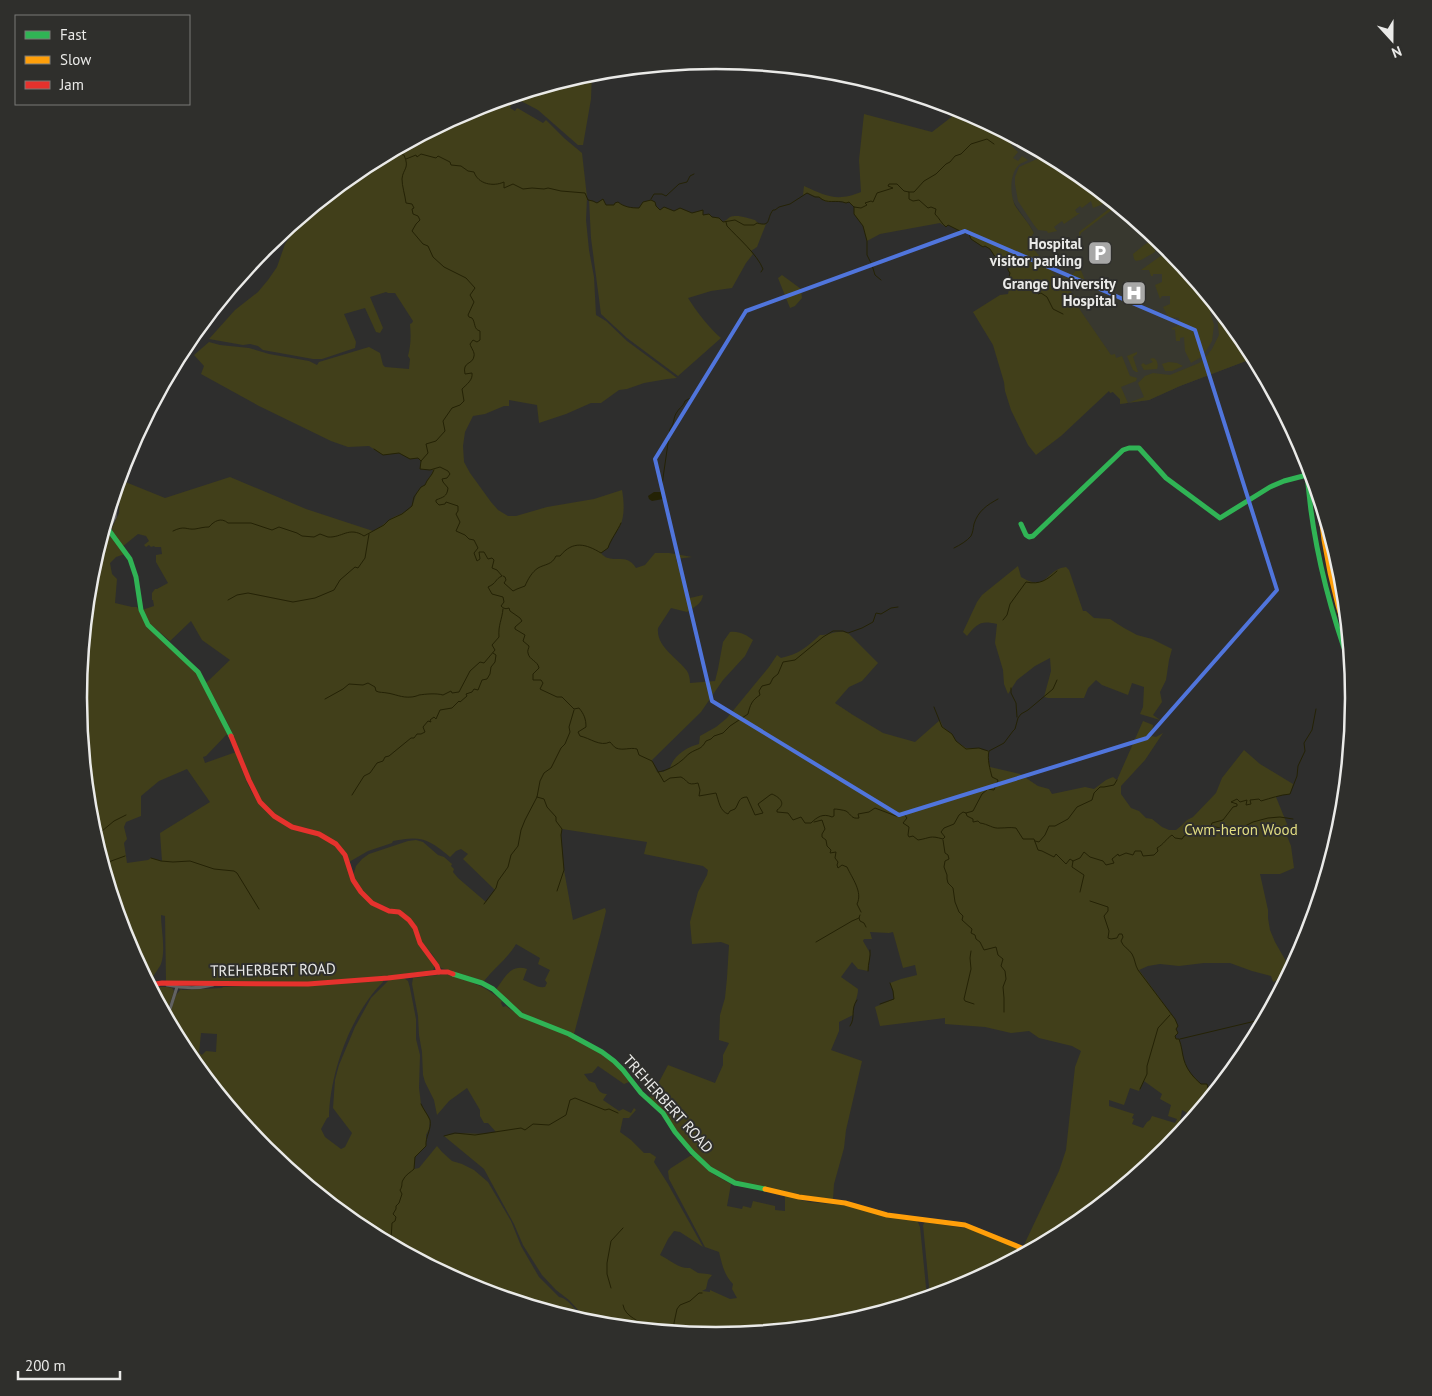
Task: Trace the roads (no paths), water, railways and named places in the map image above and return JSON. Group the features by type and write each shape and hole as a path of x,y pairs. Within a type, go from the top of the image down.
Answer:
{"main road":[{"path":"1021,524 1026,536 1032,536 1123,450 1129,448 1138,448 1170,482 1220,518 1270,487 1304,476"},
{"path":"1308,486 1312,521 1323,581 1343,645"},
{"path":"109,531 121,548 131,558 136,575 140,608 145,620 198,672 230,732 248,780 260,802 274,816 292,827 319,834 336,844 345,855 353,880 361,892 372,903 389,911 399,912 409,920 439,972"},
{"path":"1323,533 1337,598"},
{"name":"TREHERBERT ROAD","path":"156,984 308,984 448,972 482,983 493,989 520,1015 569,1034 608,1056 619,1065 640,1093 663,1113 675,1132 692,1152 710,1169 735,1183 799,1197 845,1203 886,1215 965,1225 1021,1248"}],"street":[{"path":"112,522 116,508"},
{"path":"162,983 177,987 201,987 216,984"},
{"path":"170,1011 177,987"}],"waterway":[{"path":"909,192 914,192 924,181 936,174 971,144 987,139 994,144"},
{"path":"399,154 404,155 406,160 402,179 406,203 412,204 414,208 412,209 413,214 418,216 420,220 412,231 423,244 428,246 433,257 444,267 466,278 475,288 470,295 474,302 468,315 472,318 476,329 480,331 480,340 477,342 473,340 470,344 474,356 464,370 465,374 472,373 472,378 462,389 464,401 452,408 443,421 445,431 436,441 426,444 428,453 421,461 420,469 430,470 440,467 450,474 447,478 442,479 448,488 447,493 436,500 436,502 439,505 446,502 458,506 456,514 460,522 456,531 474,540 478,548 474,553 477,561 480,559 479,552 484,552 488,559 492,558 494,560 492,568 497,570 502,576 488,587 492,594 503,597 504,602 501,606 509,608 522,621 515,629 525,635 523,641 529,646 529,655 539,668 533,674 533,680 541,680 543,683 540,689 557,697 562,697 574,709 579,708 586,724 586,727 578,732 580,736 599,743 610,742 615,748 619,749 637,749 639,755 652,761 664,782 670,778 681,777 689,783 698,783 699,796 716,793 721,808 728,814 735,809 740,799 744,797 747,797 755,815 763,813 758,804 772,794 778,797 782,803 777,812 788,813 793,820 801,817 805,823 811,823 818,817 832,817 834,816 834,809 846,811 856,818 859,818 858,814 869,812 875,808 896,816 904,814 907,818 903,823 909,827 909,837 913,836 918,840 932,837 943,839 945,837 941,832 944,828 954,824 963,812 973,819 973,822 978,821 995,828 1016,828 1023,839 1034,839 1038,850 1054,857 1056,854 1066,864 1070,859 1073,861 1072,867 1084,875 1080,892"},
{"path":"406,159 416,155 417,157 421,154 436,158 438,156 450,162 451,165 461,166 468,171 474,172 482,182 491,184 504,182 504,188 513,184 523,189 548,188 585,193 588,200 597,203 603,199 606,205 614,205 618,202 633,208 639,208 643,202 651,200 655,202 660,210 664,207 674,211 680,208 692,213 703,210 703,215 709,214 723,222 735,220 744,225 767,223 773,210 790,204 807,193 825,201 849,202 854,207 861,208 867,205 865,203 873,202 877,193 893,188 888,186 889,184 897,184 904,191 909,192 909,199 913,201 919,200 928,208 936,209 935,214 946,227 948,225 969,234 971,239 990,249 996,258 1002,259 1008,265 1009,277 1014,285 1024,284 1032,286 1038,290 1038,294 1041,293 1047,297 1053,309 1063,314"},
{"path":"651,199 654,194 666,196 679,184 687,182 690,176 694,174"},
{"path":"854,207 854,214 863,226 867,241 867,255 875,275 881,280"},
{"path":"726,222 727,226 747,246 760,263 763,269 761,272"},
{"path":"661,492 670,429 678,410 685,401 694,396 702,382"},
{"path":"374,449 383,455 399,453 410,459 418,458 421,461"},
{"path":"173,531 183,528 209,527 220,520 228,523 251,523 272,530 279,527 302,536 314,537 320,534 333,537 350,532 359,533 364,536 412,506 414,497 421,487 425,485 434,470"},
{"path":"954,548 971,536 980,512 998,499"},
{"path":"503,576 506,580 504,583 513,591 525,586 530,576 536,570 550,563 556,556 560,556 570,548 580,545 590,547 601,553 608,548 621,523"},
{"path":"228,600 237,595 248,593 293,602 315,598 334,590 340,580 355,567 358,568 365,558 369,534"},
{"path":"1003,620 1007,615 1010,604 1026,582 1035,583 1043,581 1057,571"},
{"path":"658,772 676,765 690,753 701,747 706,741 723,733 748,714 752,703 760,695 759,691 762,686 770,684 778,674 783,662 795,660 833,631 848,633 862,628 873,622 876,613 881,614 891,608 898,607"},
{"path":"325,699 349,684 363,685 368,683 375,687 377,692 405,697 428,694 443,695 451,691 452,693 459,692 470,671 480,662 484,663 495,650 492,645 499,637 503,609"},
{"path":"352,795 364,776 370,773 377,763 383,761 385,757 389,756 417,734 425,732 423,727 428,721 431,722 430,720 434,717 436,719 440,710 452,708 467,696 466,694 474,689 478,690 482,680 487,679 495,662 496,655 493,653"},
{"path":"966,813 973,811 982,794 988,789 994,790 998,780 992,777 989,751 1004,743 1015,729 1021,714 1053,689 1057,680"},
{"path":"1011,688 1011,693 1016,703 1017,717"},
{"path":"934,707 942,727 952,734 956,741 966,749 979,748 988,751"},
{"path":"1073,861 1080,858 1084,852 1090,857 1103,861 1106,865 1114,863 1112,859 1118,854 1119,856 1126,853 1133,855 1135,851 1141,851 1143,856 1154,855 1158,851 1157,848 1172,835 1175,838 1182,839 1188,832 1198,836 1198,828 1205,829 1207,826 1211,826 1212,823 1223,820 1233,807 1237,806 1237,804 1231,802 1237,799 1240,802 1247,800 1246,805 1251,804 1250,800 1259,799 1261,801 1290,794 1297,776 1298,766 1305,751 1304,743 1312,730 1316,709"},
{"path":"484,904 496,888 498,881 508,867 511,855 518,846 521,830 537,797 540,781 544,773 551,768 570,732 569,727 574,710"},
{"path":"1035,841 1039,842 1049,826 1055,826 1068,819 1077,807 1092,800 1094,793 1100,787 1114,785 1117,780"},
{"path":"537,797 544,799 547,807 556,817 556,821 562,829 564,870 557,891"},
{"path":"101,831 114,821 126,815"},
{"path":"1211,826 1225,829 1243,827 1268,818 1293,819"},
{"path":"814,822 822,820 825,829 822,837 826,840 827,846 831,850 830,853 836,852 835,858 838,862 838,868 842,865 847,867 854,880 859,895 857,904 861,912"},
{"path":"943,840 945,853 949,859 945,861 944,867 948,883 953,888 955,902 963,916 962,920 972,929 971,933 975,935 984,950 996,947 998,955 1003,959 1001,966 1005,971 1006,979 1003,987 1004,1012"},
{"path":"108,862 125,856"},
{"path":"151,858 173,862 190,861 214,869 234,871 259,909"},
{"path":"1090,901 1108,907 1108,911 1104,916 1109,931 1108,938 1117,938 1119,934 1122,934 1121,941 1132,954 1138,970 1175,1019 1178,1026 1176,1029 1178,1033 1175,1036 1176,1039 1179,1039 1184,1060 1189,1070 1201,1084 1207,1084 1208,1089"},
{"path":"860,915 860,921 866,927"},
{"path":"816,942 859,918"},
{"path":"868,971 870,950"},
{"path":"971,951 971,969 964,999 974,1004"},
{"path":"880,1004 894,999 890,983"},
{"path":"850,1026 857,1000"},
{"path":"1140,1089 1147,1074 1147,1066 1158,1028 1170,1015"},
{"path":"1180,1039 1256,1021"},
{"path":"444,1136 455,1133 475,1135 521,1128 525,1130 533,1124 549,1125 566,1115 570,1100 575,1098 618,1113"},
{"path":"391,1237 392,1223 396,1217 393,1214 402,1194 400,1190 402,1181 414,1169 415,1157 426,1146 430,1120 421,1104"},
{"path":"611,1288 607,1274 611,1241 623,1228"},
{"path":"673,1326 677,1309 680,1305 702,1293"},
{"path":"623,1305 627,1313 640,1323"}],"place":[{"name":"Hospital visitor parking","path":"1100,253"},
{"name":"Grange University Hospital","path":"1134,293"}],"park label":[{"name":"Cwm-heron Wood","path":"1241,830"}]}
